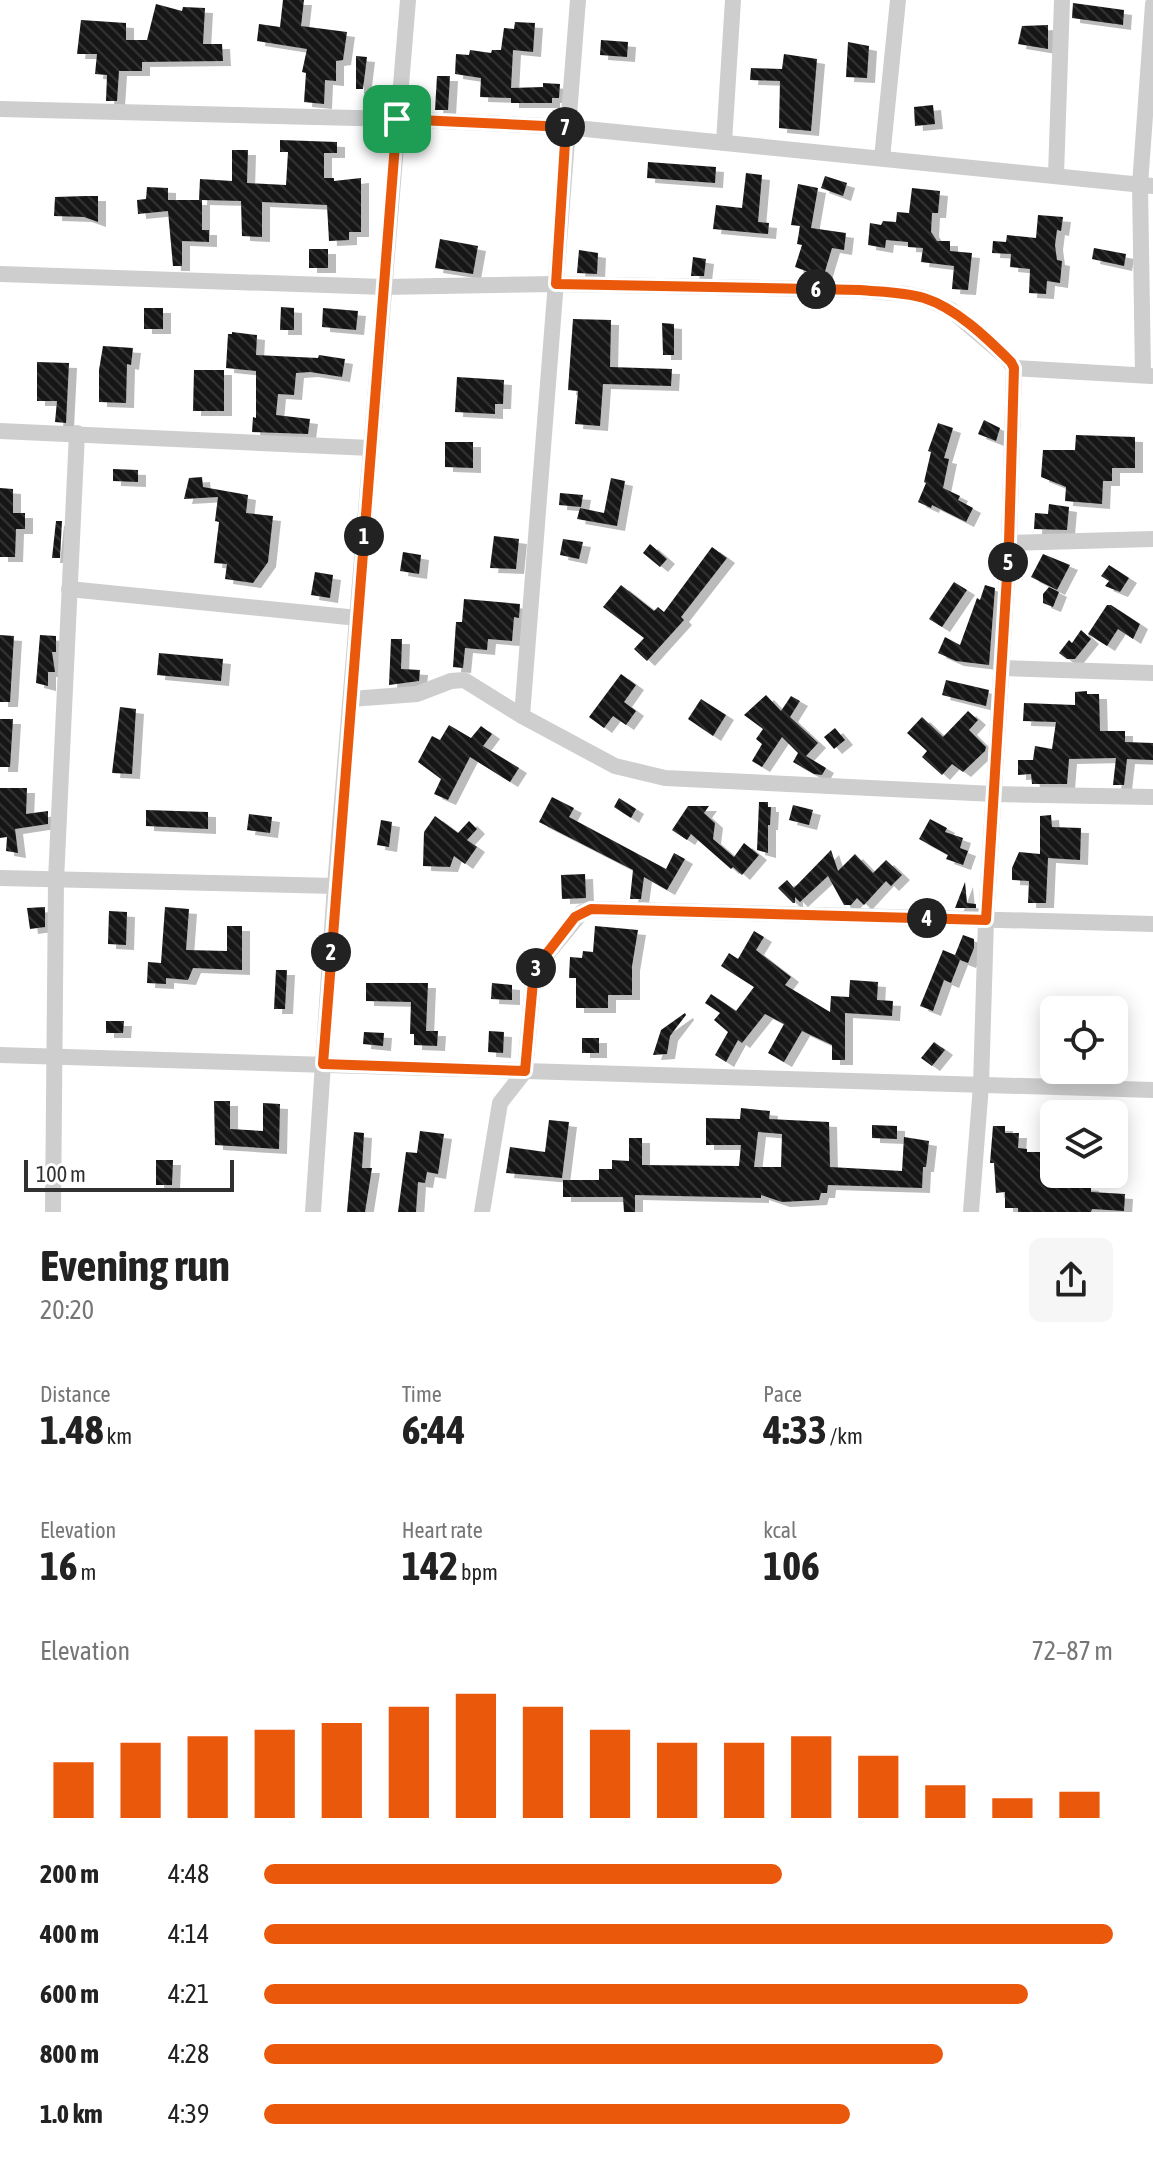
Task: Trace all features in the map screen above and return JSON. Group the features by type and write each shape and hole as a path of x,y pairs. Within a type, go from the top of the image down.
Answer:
{"street":[{"path":"313,1212 335,886 408,0"},
{"path":"522,716 578,0"},
{"path":"724,142 733,0"},
{"path":"882,158 898,0"},
{"path":"1056,175 1062,0"},
{"path":"1014,368 1148,376 1147,186 1153,4"},
{"path":"0,109 397,119 566,127 1147,186"},
{"path":"0,274 384,287 556,284 860,290 925,298 951,310 1007,358 1014,368 1009,543 986,920 981,1085 971,1212"},
{"path":"0,431 371,448"},
{"path":"53,1212 56,880 77,433"},
{"path":"1009,543 1153,539"},
{"path":"69,589 358,618"},
{"path":"1001,668 1153,673"},
{"path":"351,699 417,694 451,681 464,680 522,716 615,766 665,778 994,794 1153,797"},
{"path":"0,878 335,886"},
{"path":"482,1212 500,1103 525,1071 534,970 582,912 591,909 1153,924"},
{"path":"0,1055 1153,1090"}],"building":[{"path":"283,0 304,0 301,26 347,32 343,60 336,61 336,81 325,80 324,104 304,102 306,73 302,72 307,49 257,41 259,24 280,27"},
{"path":"1073,3 1124,10 1123,25 1072,18"},
{"path":"156,4 182,11 183,7 205,8 203,44 222,44 223,61 142,62 142,71 119,71 117,101 106,101 107,75 95,74 97,54 77,54 81,20 126,23 126,40 147,40"},
{"path":"515,22 535,23 533,52 513,50 511,88 560,84 559,98 552,98 552,103 511,103 511,98 480,97 481,78 455,74 456,54 469,55 470,50 491,53 492,50 501,50 504,28 514,29"},
{"path":"1048,25 1048,49 1018,44 1022,26"},
{"path":"601,40 628,42 627,57 600,55"},
{"path":"848,42 869,46 867,78 846,77"},
{"path":"784,54 817,59 811,131 779,128 780,81 750,80 751,68 782,69"},
{"path":"356,56 367,57 363,89 356,89"},
{"path":"437,76 450,76 448,110 435,110"},
{"path":"933,105 935,124 915,126 914,107"},
{"path":"280,140 337,142 337,153 324,153 324,178 334,178 334,181 361,178 361,232 349,232 349,240 329,241 327,205 262,202 262,237 242,236 241,201 202,200 202,230 209,230 209,242 182,241 182,266 173,266 168,211 138,214 137,200 146,199 147,187 168,188 168,200 199,200 200,179 232,181 232,150 248,150 247,183 286,185 288,152 280,152"},
{"path":"648,162 716,167 715,183 647,178"},
{"path":"746,173 762,175 758,222 769,223 768,234 713,229 716,205 742,208"},
{"path":"825,176 847,183 843,196 821,188"},
{"path":"798,184 818,188 811,228 846,233 844,250 832,248 823,278 812,278 814,274 795,267 802,245 797,244 800,226 791,225"},
{"path":"912,188 940,191 938,213 932,213 931,232 937,241 950,241 950,251 972,253 968,290 952,289 954,266 921,262 923,248 908,247 908,242 886,240 885,248 868,245 870,223 881,225 883,221 896,222 897,212 909,213"},
{"path":"98,196 98,222 84,217 54,216 55,197"},
{"path":"1038,215 1063,217 1055,245 1057,260 1062,261 1060,283 1047,281 1046,294 1029,293 1030,269 1010,267 1011,254 992,253 993,241 1006,242 1007,235 1036,238"},
{"path":"440,239 478,246 473,274 435,268"},
{"path":"1094,248 1126,254 1124,266 1092,259"},
{"path":"309,249 328,249 328,268 309,268"},
{"path":"579,250 598,253 597,274 577,273"},
{"path":"693,257 706,259 704,276 691,276"},
{"path":"281,307 294,308 294,330 280,330"},
{"path":"144,308 163,308 163,329 144,329"},
{"path":"323,308 358,311 356,330 322,327"},
{"path":"573,319 611,320 610,367 672,369 671,386 603,384 600,426 575,424 578,391 568,390"},
{"path":"662,323 674,324 674,355 663,355"},
{"path":"228,334 257,335 256,355 318,358 319,355 345,359 342,377 296,373 294,395 278,394 276,415 310,419 308,434 252,432 253,417 256,418 256,371 226,368"},
{"path":"103,346 133,348 131,365 127,364 126,403 99,402"},
{"path":"37,362 69,363 66,423 55,422 57,401 37,401"},
{"path":"194,370 224,370 224,411 193,411"},
{"path":"457,377 504,380 503,404 495,404 495,414 455,412"},
{"path":"984,420 1000,428 996,441 978,434"},
{"path":"938,423 953,428 944,458 949,459 943,488 960,496 958,500 973,508 966,522 932,505 931,508 918,502 926,483 931,452 928,451"},
{"path":"1076,435 1135,437 1135,468 1112,468 1112,481 1103,481 1102,504 1065,501 1066,487 1041,477 1043,450 1075,450"},
{"path":"445,442 473,442 473,468 445,467"},
{"path":"113,469 138,470 138,482 113,481"},
{"path":"202,477 203,487 248,495 246,513 273,516 268,562 253,583 225,579 227,564 214,563 219,522 215,521 218,497 184,499 189,478"},
{"path":"611,478 625,481 617,526 577,519 580,508 604,513"},
{"path":"0,488 13,489 13,513 25,513 25,529 16,529 15,557 0,557"},
{"path":"560,493 583,495 581,507 559,505"},
{"path":"1049,504 1069,507 1067,530 1034,529 1035,513 1048,514"},
{"path":"56,521 62,521 60,558 52,558"},
{"path":"494,536 519,539 516,569 490,568"},
{"path":"563,539 583,542 579,559 560,555"},
{"path":"650,544 667,559 660,567 643,553"},
{"path":"712,547 727,558 681,617 684,620 647,661 634,649 644,638 603,607 621,585 654,611 658,607 664,612"},
{"path":"403,552 421,555 419,574 400,571"},
{"path":"1043,554 1070,565 1057,590 1031,577"},
{"path":"1109,565 1129,578 1120,592 1105,586 1109,581 1101,576"},
{"path":"315,572 333,575 330,598 311,595"},
{"path":"954,582 967,590 942,627 929,619"},
{"path":"985,585 995,588 989,665 956,661 938,653 945,637 960,645"},
{"path":"1049,587 1059,592 1053,607 1043,603 1043,594"},
{"path":"464,599 520,604 519,618 514,617 512,641 488,639 487,650 465,648 463,668 453,667 456,622 462,622"},
{"path":"1107,605 1140,624 1133,639 1118,629 1107,646 1088,634"},
{"path":"1081,630 1091,639 1075,659 1067,659 1059,653 1069,640 1072,643"},
{"path":"0,635 14,636 10,702 0,702"},
{"path":"40,635 56,636 56,652 52,652 55,672 48,672 48,686 36,683"},
{"path":"391,639 402,639 401,669 420,670 419,681 389,685"},
{"path":"159,653 223,659 221,681 157,675"},
{"path":"621,674 636,685 624,702 636,711 626,725 613,716 604,728 589,717"},
{"path":"946,680 989,690 986,706 942,695"},
{"path":"1087,691 1087,694 1099,694 1100,731 1125,731 1125,742 1153,743 1153,760 1127,759 1124,785 1113,785 1116,758 1069,759 1067,784 1032,784 1031,774 1018,775 1018,760 1033,760 1035,746 1052,749 1056,722 1023,721 1024,703 1075,705 1075,692"},
{"path":"766,695 781,711 791,696 800,701 790,717 818,743 806,756 826,768 822,775 793,762 798,753 782,737 762,767 752,761 762,744 756,739 763,729 744,715"},
{"path":"701,699 726,715 713,736 688,719"},
{"path":"120,707 136,709 132,774 112,773"},
{"path":"968,711 978,720 969,730 986,747 985,751 963,772 952,764 942,775 922,757 927,751 907,733 922,717 943,737"},
{"path":"0,719 13,719 10,767 0,767"},
{"path":"449,725 471,738 481,726 492,734 483,746 519,768 510,782 470,757 448,800 434,794 441,779 418,762 432,736 440,740"},
{"path":"835,728 845,740 834,749 824,737"},
{"path":"0,788 27,788 26,814 48,811 48,824 15,829 18,853 6,851 7,837 0,838"},
{"path":"552,797 574,808 569,817 666,869 674,853 685,859 667,890 644,877 641,899 630,899 633,870 539,822"},
{"path":"619,798 636,809 631,818 614,807"},
{"path":"759,802 768,802 768,807 771,807 768,853 757,850"},
{"path":"793,805 813,810 809,825 789,820"},
{"path":"688,806 709,806 704,813 715,823 713,839 734,857 744,843 759,855 742,875 691,834 687,840 672,830"},
{"path":"146,810 208,812 208,829 146,826"},
{"path":"249,814 272,817 270,833 247,830"},
{"path":"1051,815 1052,827 1081,828 1080,860 1048,858 1046,903 1028,903 1029,881 1012,880 1012,868 1019,852 1040,854 1040,816"},
{"path":"435,816 458,833 469,821 477,829 467,840 477,847 465,864 454,856 450,867 423,866 424,832"},
{"path":"930,819 947,828 945,832 963,838 960,848 968,851 963,865 946,859 948,855 919,839"},
{"path":"381,820 392,822 389,847 377,845"},
{"path":"831,850 838,871 855,854 873,873 886,860 902,875 891,886 886,881 864,905 857,898 851,905 844,905 828,876 800,902 795,897 793,903 778,888 787,880 794,888"},
{"path":"585,874 586,898 562,899 561,875"},
{"path":"965,882 967,903 976,904 976,908 955,908"},
{"path":"45,907 45,927 30,929 27,908"},
{"path":"165,907 189,909 186,950 227,951 227,926 242,926 242,970 193,968 188,980 166,978 166,984 147,983 148,962 161,963"},
{"path":"109,911 127,912 126,945 108,944"},
{"path":"595,926 638,930 632,966 632,995 608,995 608,1008 576,1008 576,978 569,978 570,957 582,958 583,951 593,952"},
{"path":"754,931 764,937 756,950 791,977 785,985 830,1012 831,996 849,997 850,980 878,982 877,1000 893,1001 892,1016 845,1013 845,1060 832,1060 832,1045 802,1031 784,1062 768,1053 784,1024 765,1014 742,1043 738,1040 726,1062 715,1055 728,1032 714,1020 720,1013 705,1003 711,994 736,1011 754,987 721,966 729,953 738,959"},
{"path":"963,935 974,939 968,963 960,960 951,983 944,980 933,1011 920,1006 943,950 955,955"},
{"path":"276,970 287,970 285,1009 274,1009"},
{"path":"366,983 428,983 426,1031 438,1031 437,1046 414,1045 414,1034 410,1034 411,1002 366,1001"},
{"path":"492,983 512,985 512,1000 491,999"},
{"path":"685,1013 670,1036 667,1054 653,1055 661,1030"},
{"path":"106,1021 124,1021 123,1033 106,1033"},
{"path":"489,1031 504,1032 503,1053 488,1052"},
{"path":"364,1032 384,1033 383,1046 363,1044"},
{"path":"582,1038 599,1038 599,1053 582,1053"},
{"path":"934,1042 945,1050 932,1066 921,1058"},
{"path":"214,1101 230,1101 230,1129 263,1131 263,1103 280,1104 279,1149 215,1145"},
{"path":"741,1108 770,1111 769,1119 829,1122 830,1167 902,1171 904,1137 929,1141 922,1188 828,1185 827,1193 821,1193 819,1200 782,1202 761,1195 761,1198 635,1195 635,1212 624,1212 623,1197 563,1197 563,1180 599,1180 599,1169 612,1169 612,1160 629,1161 629,1138 642,1138 642,1165 739,1166 741,1145 706,1145 706,1118 740,1119","holes":["758,1132 782,1134 781,1167 754,1167"]},
{"path":"549,1120 569,1122 562,1178 506,1173 510,1147 545,1152"},
{"path":"872,1125 897,1126 897,1139 872,1138"},
{"path":"993,1126 1005,1126 1005,1133 1019,1133 1018,1148 1040,1152 1040,1188 1091,1188 1091,1192 1125,1194 1124,1211 1018,1212 1018,1208 1005,1208 1005,1192 996,1193 994,1163 990,1163"},
{"path":"420,1131 444,1134 438,1174 427,1172 425,1183 418,1182 416,1212 398,1212 406,1152 417,1153"},
{"path":"354,1132 364,1133 362,1168 372,1168 365,1212 347,1212"},
{"path":"156,1160 173,1160 172,1185 156,1185"}],"route":[{"path":"397,119 566,127 556,284 860,290 906,294 925,298 951,310 1011,362 1014,368 1009,543 986,920 591,909 575,917 534,970 525,1071 323,1064 397,119"}]}
